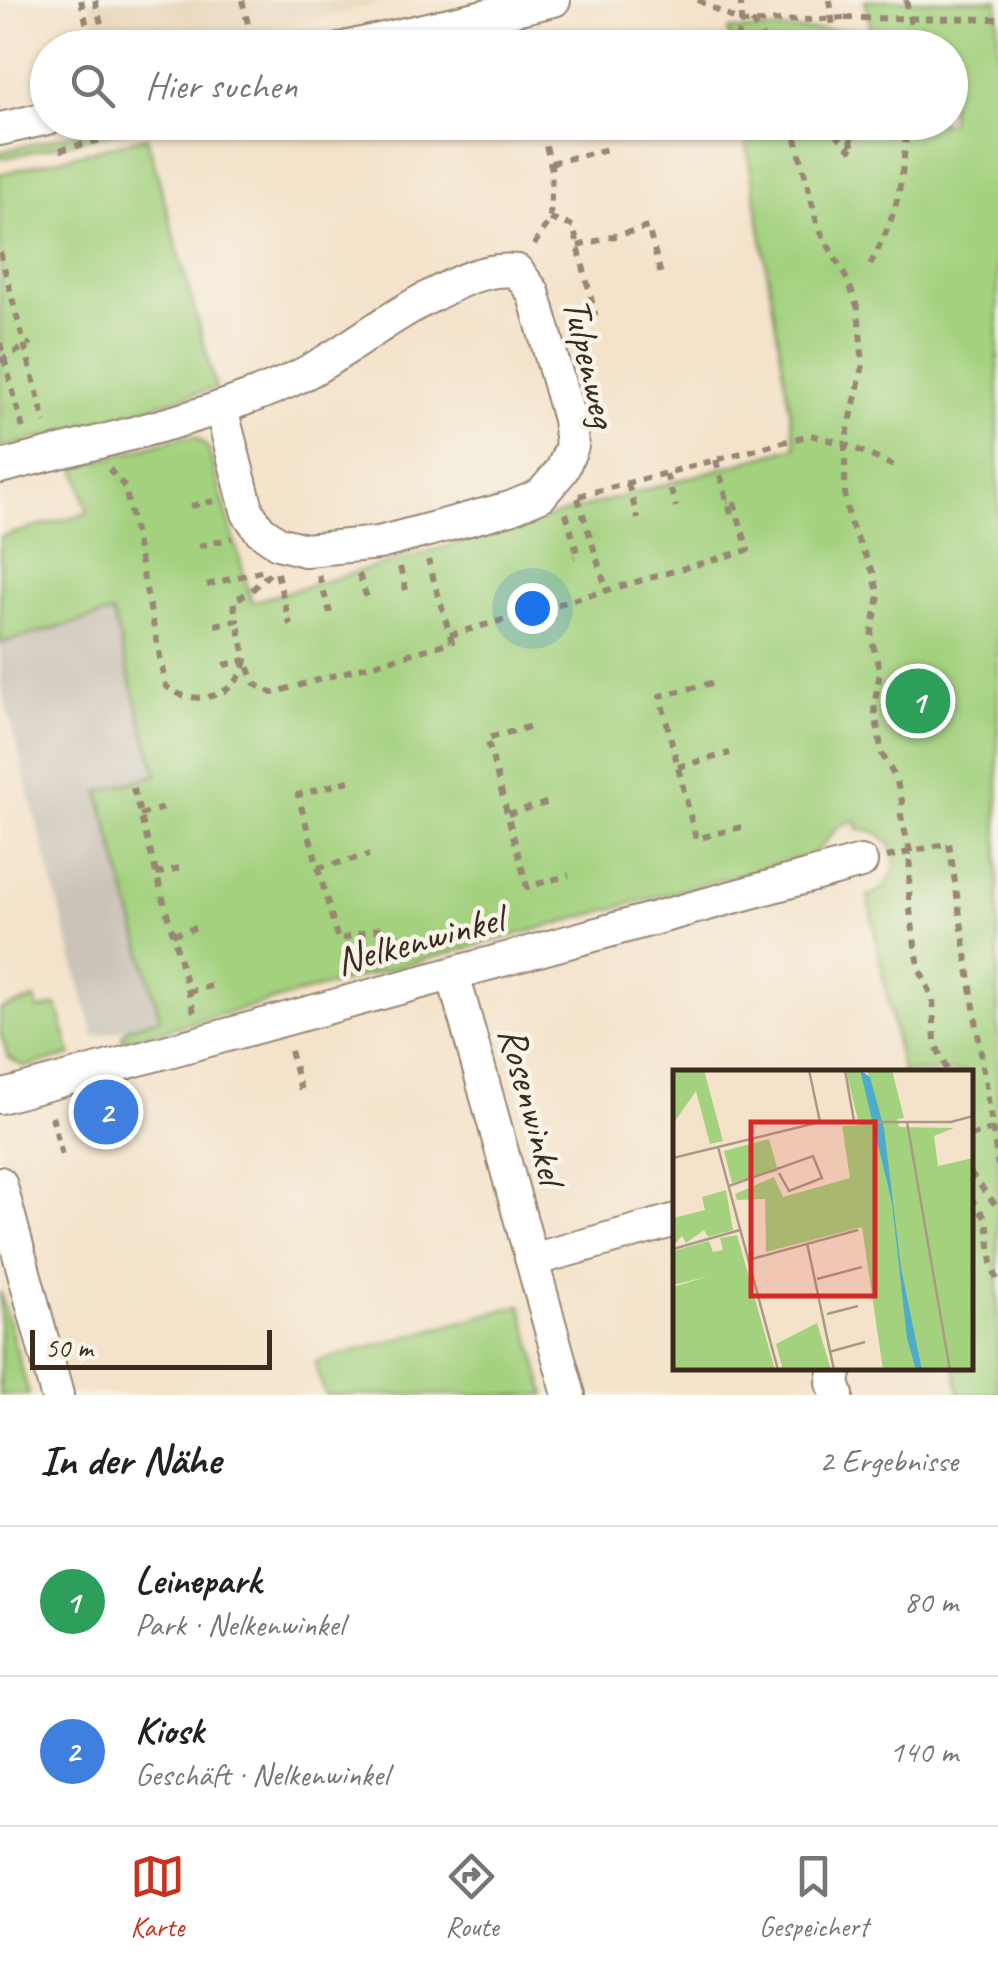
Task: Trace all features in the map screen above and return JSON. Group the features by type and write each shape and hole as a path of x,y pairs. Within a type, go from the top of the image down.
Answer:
{"street":[{"path":"423,30 554,0"},
{"path":"0,129 30,122"},
{"name":"Tulpenweg","path":"28,460 222,408 290,381 388,319 458,282 495,268 517,271 533,292 569,419 571,484 510,508 420,532 337,549 305,550 278,544 260,530 248,513 222,408"},
{"name":"Nelkenwinkel","path":"0,1097 861,862"},
{"name":"Rosenwinkel","path":"453,974 569,1395"},
{"path":"0,1183 57,1395"},
{"path":"532,1260 673,1221"},
{"path":"836,1370 836,1395"}],"path":[{"path":"82,0 88,30"},
{"path":"96,0 103,30"},
{"path":"242,0 250,30"},
{"path":"698,0 741,22 998,19"},
{"path":"739,30 740,0"},
{"path":"830,0 832,30"},
{"path":"906,0 910,30"},
{"path":"752,22 757,30"},
{"path":"58,150 99,140"},
{"path":"517,271 550,219 551,163 545,140"},
{"path":"796,140 818,227 849,283 858,309 862,364 845,444 844,473 850,523 873,572 879,596 871,638 880,672 874,690 876,724 882,754 896,778 910,850 915,944 920,970 933,998 936,1043 947,1070"},
{"path":"842,140 853,152 851,140"},
{"path":"870,265 892,224 901,190 905,140"},
{"path":"551,163 608,149"},
{"path":"544,328 595,314 572,226 550,219"},
{"path":"578,246 648,227 661,275"},
{"path":"0,252 43,403 28,460"},
{"path":"0,343 28,460"},
{"path":"2,360 28,344"},
{"path":"571,484 628,484 810,435 845,444 896,467"},
{"path":"98,441 104,463 125,486 166,686 174,693 209,698 226,690 244,673 246,660"},
{"path":"716,460 731,514 728,516"},
{"path":"666,474 676,507"},
{"path":"571,484 562,502 578,556 574,558"},
{"path":"571,484 607,591"},
{"path":"628,484 638,519"},
{"path":"450,635 748,550 733,500 727,501"},
{"path":"276,567 251,591 233,601 255,684 272,693 452,642 420,532"},
{"path":"207,585 276,567"},
{"path":"276,567 290,625"},
{"path":"215,625 237,620"},
{"path":"224,665 246,660"},
{"path":"712,683 660,696 696,839 749,825"},
{"path":"529,726 487,738 528,886 569,875"},
{"path":"678,767 730,753"},
{"path":"349,781 298,795 338,940 388,926"},
{"path":"133,788 202,1042"},
{"path":"508,814 549,802"},
{"path":"140,814 163,808"},
{"path":"861,862 949,843 998,1165"},
{"path":"318,868 369,855"},
{"path":"156,874 179,868"},
{"path":"172,934 195,928"},
{"path":"188,992 211,986"},
{"path":"283,1020 302,1094"},
{"path":"44,1085 62,1156"},
{"path":"973,1135 994,1129"},
{"path":"973,1178 998,1208"},
{"path":"973,1202 987,1220 998,1284"}],"shaded area":[{"path":"89,0 394,0 270,30 96,30"},
{"path":"112,612 157,776 99,793 160,1018 94,1037 0,683 0,643"}],"green space":[{"path":"865,0 998,0 998,1395 960,1395 955,1370 973,1370 973,1070 902,1070 868,896 890,880 894,869 891,847 884,838 873,831 858,829 857,821 847,823 807,856 124,1041 122,1036 129,1027 160,1018 99,792 157,775 112,613 0,643 0,537 88,513 76,467 182,437 197,438 208,448 252,602 796,447 746,140 968,140 968,30 871,30"},
{"path":"49,140 81,140 1,159 0,152"},
{"path":"148,140 216,388 0,449 0,174"},
{"path":"35,999 38,1010 57,1005 71,1055 24,1067 8,1057 0,1032 0,1009"},
{"path":"0,1291 29,1395 0,1395"},
{"path":"521,1305 546,1395 325,1395 315,1362"}],"place":[{"name":"Leinepark","path":"918,701"},
{"name":"Kiosk","path":"106,1112"}]}
